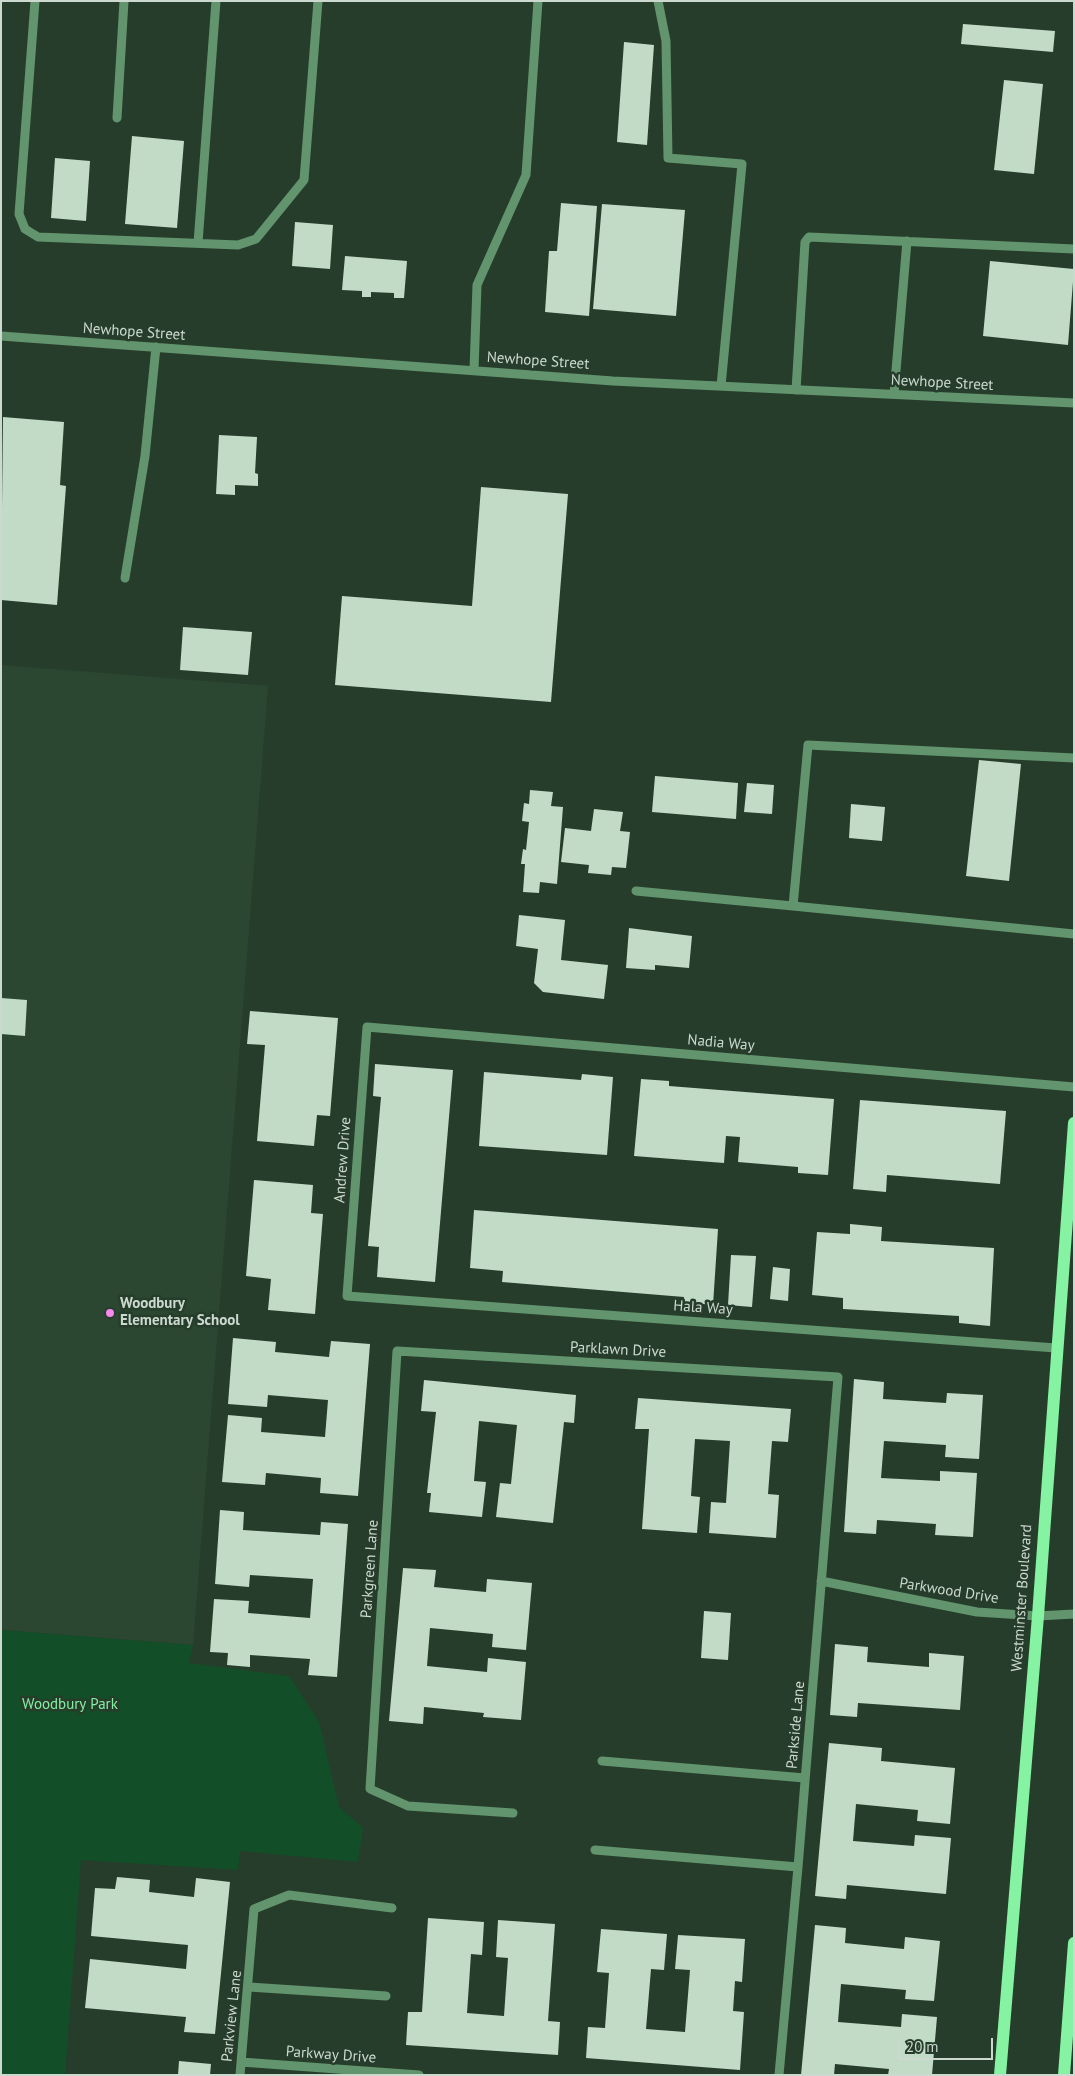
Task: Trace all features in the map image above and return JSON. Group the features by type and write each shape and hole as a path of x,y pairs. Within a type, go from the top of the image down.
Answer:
{"main road":[{"name":"Westminster Boulevard","path":"1000,2075 1038,1616 1056,1348 1074,1123"},
{"path":"1064,2075 1074,1943"}],"street":[{"path":"35,1 19,214 25,229 38,237 238,245 256,240 304,180 318,1"},
{"path":"117,118 124,1"},
{"path":"198,243 216,1"},
{"path":"474,370 477,286 526,175 538,1"},
{"path":"658,1 666,41 668,158 742,164 721,386"},
{"path":"796,390 805,242 809,237 1074,249"},
{"path":"894,394 907,242"},
{"name":"Newhope Street","path":"1,336 721,386 1074,403"},
{"path":"124,578 145,456 156,347"},
{"path":"793,906 808,745 1074,758"},
{"path":"636,891 1074,934"},
{"name":"Nadia Way","path":"367,1027 1074,1087"},
{"name":"Andrew Drive","path":"348,1296 367,1027"},
{"name":"Hala Way","path":"348,1296 1056,1348"},
{"name":"Parklawn Drive","path":"397,1351 838,1377"},
{"name":"Parkgreen Lane","path":"397,1351 370,1789 408,1806 513,1813"},
{"name":"Parkside Lane","path":"779,2075 838,1377"},
{"name":"Parkwood Drive","path":"821,1581 977,1612 1038,1616 1074,1614"},
{"path":"602,1761 805,1778"},
{"path":"595,1850 798,1867"},
{"name":"Parkview Lane","path":"240,2075 249,1988 254,1909 289,1895 392,1908"},
{"path":"249,1988 386,1996"},
{"name":"Parkway Drive","path":"241,2062 419,2075"}],"shaded area":[{"name":"Woodbury Elementary School","path":"1,665 268,686 193,1645 1,1630"}],"green space":[{"name":"Woodbury Park","path":"1,1630 193,1645 189,1663 289,1676 319,1722 339,1807 363,1828 358,1862 240,1851 238,1870 81,1860 65,2075 1,2075"}],"building":[{"path":"963,24 1055,31 1053,52 961,44"},
{"path":"624,42 654,45 647,145 617,142"},
{"path":"1004,80 1043,84 1034,174 994,170"},
{"path":"132,136 184,141 177,228 125,224"},
{"path":"55,158 90,161 86,221 51,218"},
{"path":"561,203 597,206 589,316 545,312 549,251 557,251"},
{"path":"602,204 685,210 676,316 593,309"},
{"path":"295,222 333,225 330,269 292,266"},
{"path":"345,256 407,261 404,298 394,298 394,293 371,292 371,297 362,297 362,291 342,290"},
{"path":"990,261 1074,269 1068,345 983,336"},
{"path":"3,417 64,422 60,485 66,486 57,605 1,600"},
{"path":"219,435 257,437 255,473 258,474 258,486 235,485 235,495 216,494"},
{"path":"481,487 568,494 551,702 335,685 342,596 472,606"},
{"path":"183,627 252,632 248,675 180,670"},
{"path":"979,760 1021,764 1009,881 966,876"},
{"path":"655,776 738,783 736,819 652,812"},
{"path":"747,783 774,785 772,814 744,812"},
{"path":"530,790 553,792 551,806 563,807 557,884 540,882 539,893 523,892 525,864 521,864 523,849 526,850 529,822 522,821 524,803 529,804"},
{"path":"851,804 885,807 882,841 849,838"},
{"path":"594,809 623,812 620,831 630,832 626,868 612,867 611,875 588,873 589,865 561,862 565,828 591,831"},
{"path":"519,915 565,920 561,960 608,965 604,999 543,992 534,983 538,949 516,946"},
{"path":"629,928 692,936 689,968 655,965 655,970 626,968"},
{"path":"1,998 27,1000 25,1036 1,1034"},
{"path":"250,1011 338,1018 330,1116 317,1115 314,1146 257,1141 265,1045 247,1044"},
{"path":"375,1064 453,1070 435,1282 377,1277 379,1247 368,1246 381,1097 373,1096"},
{"path":"484,1072 581,1080 582,1074 613,1077 607,1155 479,1146"},
{"path":"641,1079 669,1081 669,1086 834,1099 828,1175 798,1173 798,1167 738,1162 740,1137 726,1136 724,1163 634,1156"},
{"path":"860,1100 1006,1111 1000,1184 887,1175 886,1192 853,1189"},
{"path":"254,1180 313,1185 311,1213 323,1214 315,1314 268,1310 271,1279 246,1276"},
{"path":"474,1210 718,1229 713,1305 683,1302 684,1297 502,1282 503,1271 470,1268"},
{"path":"850,1224 882,1227 881,1241 994,1248 990,1326 959,1323 959,1316 843,1309 843,1298 812,1295 817,1232 850,1234"},
{"path":"731,1255 756,1256 752,1307 728,1305"},
{"path":"773,1267 790,1269 788,1301 770,1299"},
{"path":"233,1338 276,1342 275,1352 329,1357 331,1341 370,1344 358,1496 320,1493 321,1478 266,1473 265,1485 222,1482 228,1415 262,1418 261,1432 325,1437 328,1400 268,1395 267,1407 228,1404"},
{"path":"854,1379 884,1382 883,1399 946,1403 947,1393 983,1395 979,1459 945,1457 946,1445 884,1441 881,1478 940,1481 940,1471 977,1473 973,1537 935,1535 936,1524 877,1520 876,1534 844,1532"},
{"path":"424,1380 576,1395 574,1423 564,1422 553,1523 496,1517 500,1483 511,1484 517,1425 479,1421 474,1481 486,1482 482,1517 429,1512 431,1493 427,1493 436,1412 421,1411"},
{"path":"638,1398 791,1409 788,1442 772,1441 768,1494 779,1495 776,1538 709,1533 711,1502 726,1503 730,1441 695,1439 691,1496 700,1497 697,1533 642,1529 649,1429 635,1429"},
{"path":"220,1510 244,1512 243,1530 320,1535 321,1522 348,1524 337,1677 308,1675 310,1659 250,1655 250,1667 227,1665 228,1653 210,1652 214,1599 249,1601 248,1613 310,1618 313,1579 250,1575 249,1587 215,1584"},
{"path":"403,1568 436,1570 434,1587 486,1592 487,1579 532,1583 526,1650 492,1647 493,1634 430,1628 427,1666 487,1672 488,1658 526,1662 521,1720 483,1717 484,1713 424,1707 423,1724 389,1721"},
{"path":"704,1611 731,1613 728,1660 701,1658"},
{"path":"835,1644 868,1647 867,1662 929,1667 929,1653 964,1656 960,1710 858,1703 857,1717 830,1715"},
{"path":"829,1743 882,1748 881,1761 955,1768 950,1824 917,1821 918,1810 856,1804 853,1841 914,1846 915,1835 951,1838 946,1894 847,1885 846,1899 815,1896"},
{"path":"117,1877 150,1880 149,1892 194,1897 196,1878 230,1882 215,2034 184,2032 186,2017 85,2008 90,1959 186,1969 188,1945 91,1936 95,1888 115,1889"},
{"path":"428,1918 484,1922 482,1955 471,1954 467,2013 504,2016 508,1958 496,1957 498,1920 555,1924 548,2021 560,2022 558,2055 406,2045 408,2012 422,2012"},
{"path":"815,1925 846,1928 845,1943 904,1949 905,1937 940,1941 934,2001 905,1999 906,1990 841,1984 838,2022 901,2027 902,2014 937,2017 932,2075 888,2075 889,2069 835,2064 834,2075 801,2075"},
{"path":"601,1929 667,1934 664,1970 651,1969 646,2029 685,2032 690,1970 675,1969 678,1935 745,1939 742,1982 735,1981 733,2011 744,2012 740,2070 586,2058 588,2027 605,2028 609,1973 597,1972"},
{"path":"179,2061 211,2064 210,2075 178,2075"}],"place":[{"name":"Woodbury Elementary School","path":"110,1313"}]}
